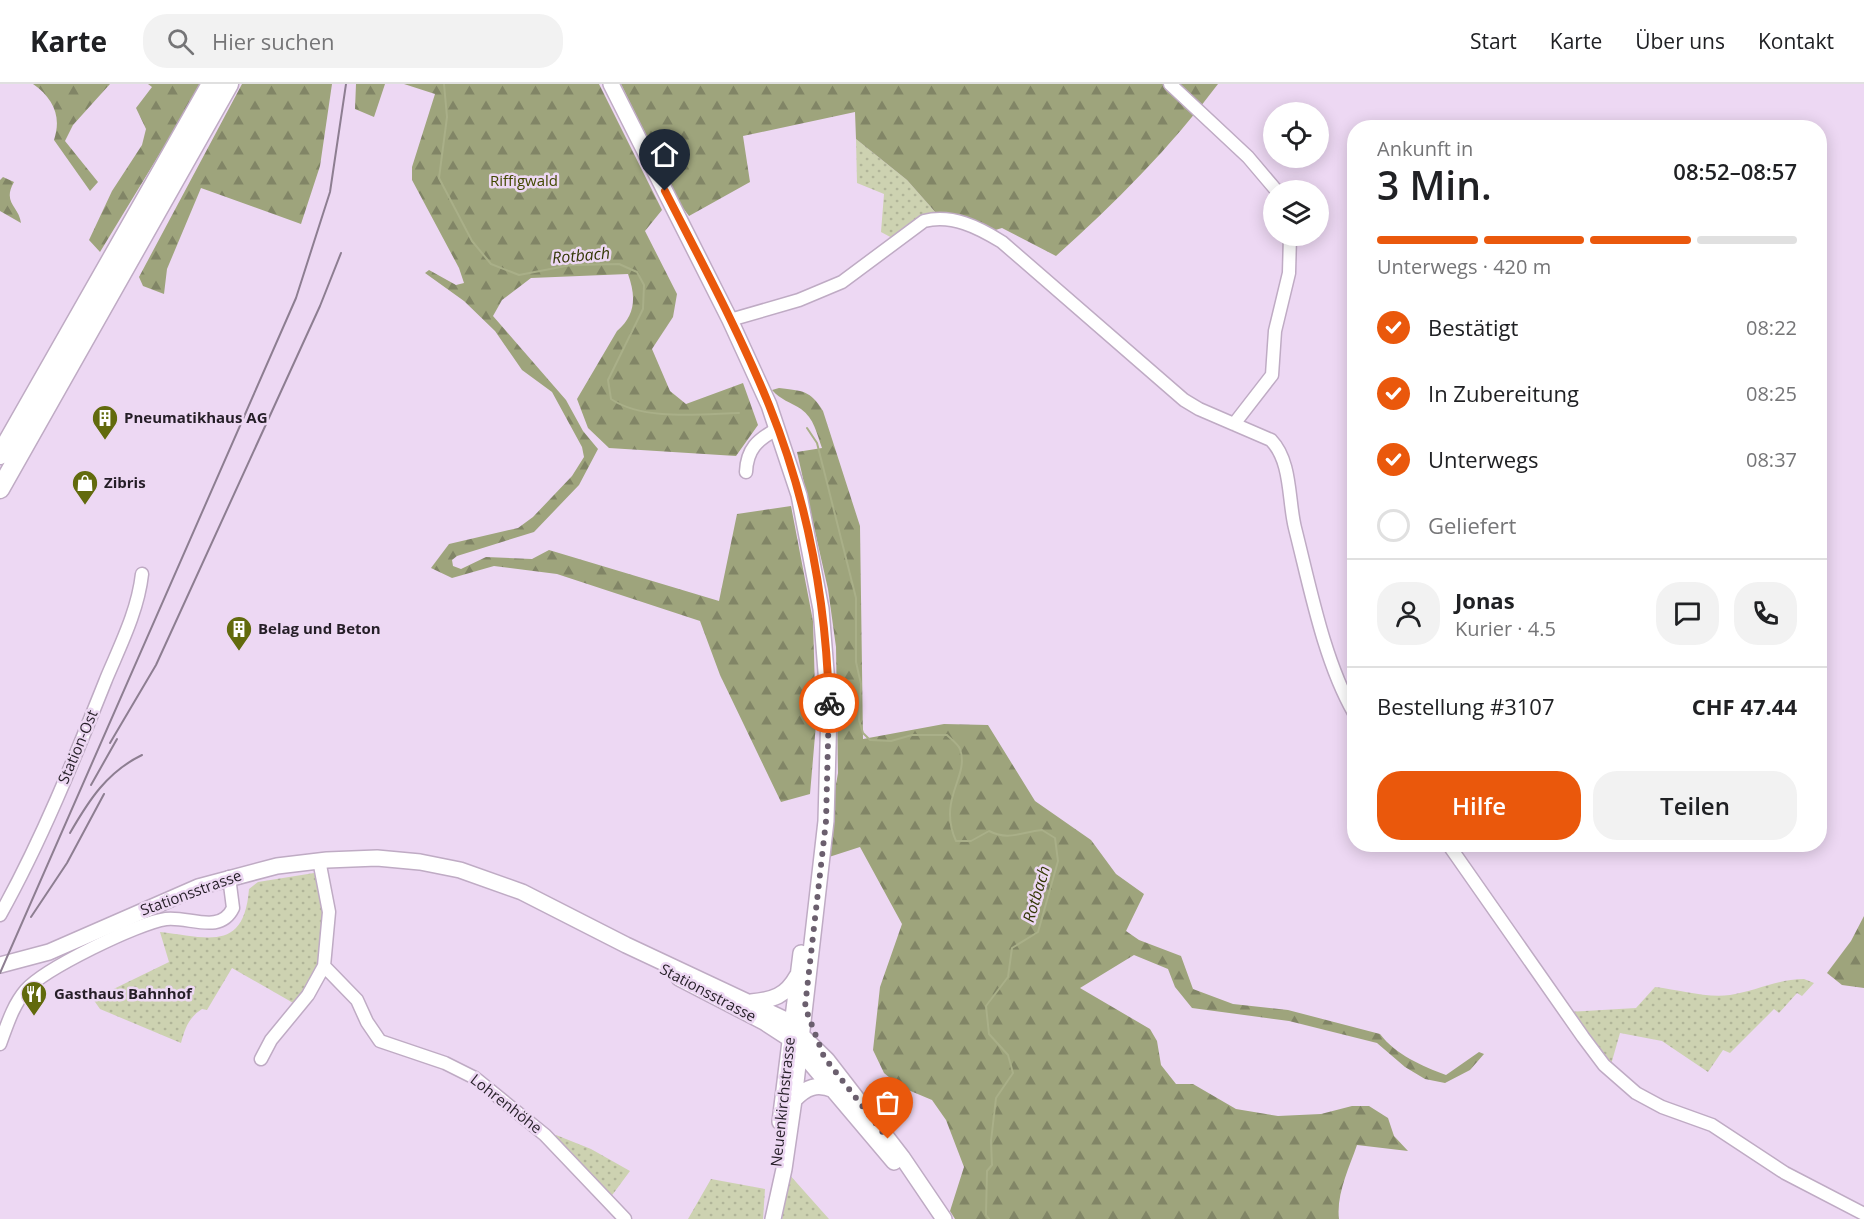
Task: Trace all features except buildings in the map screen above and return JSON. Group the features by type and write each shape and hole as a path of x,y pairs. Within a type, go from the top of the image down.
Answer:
{"highway":[{"path":"0,489 187,142 211,84"},
{"path":"0,455 187,142 230,84"}],"main road":[{"name":"Neuenkirchstrasse","path":"611,84 730,320 777,429 803,512 821,609 829,709 826,821 805,1007 796,1037 775,1169 777,1191"},
{"name":"Neuenkirchstrasse","path":"777,1191 784,1169 794,1100 798,973 820,816 826,793"},
{"name":"Stationsstrasse","path":"0,966 49,952 179,895 229,877 319,860 396,859 460,870 522,892 626,945 751,1002 796,1037"},
{"name":"Stationsstrasse","path":"626,945 648,961 796,1037"},
{"path":"751,1002 778,997 789,988 798,973"},
{"path":"805,1007 824,1057"},
{"path":"796,1037 824,1057 903,1157 922,1190 944,1219"},
{"path":"796,1037 834,1090 898,1167 922,1190"},
{"path":"794,1100 811,1087 819,1086 834,1090"},
{"path":"773,1219 777,1191"}],"street":[{"path":"1170,84 1248,157 1268,180"},
{"path":"730,320 827,290 924,221 939,217 951,219 972,225 1002,242 1184,400 1271,440 1279,448 1284,459 1294,525 1319,619 1347,696"},
{"path":"1234,424 1272,375 1275,331 1289,273 1290,246"},
{"path":"746,472 747,458 755,443 777,429"},
{"name":"Station-Ost","path":"0,915 55,800 96,705 140,595 142,574"},
{"path":"1454,852 1583,1037 1604,1065 1623,1083 1662,1107 1712,1125 1785,1173 1864,1214"},
{"path":"261,1059 271,1040 309,995 324,966 329,912 319,860"},
{"path":"0,1044 15,1006 26,990 36,980 72,959 164,920 210,924 226,919 233,908 229,877"},
{"name":"Lohrenhöhe","path":"324,966 357,1000 367,1022 380,1041 445,1063 475,1078 545,1135 625,1219"}],"green space":[{"path":"33,84 110,84 73,125 65,141 98,182 90,191 54,140 57,123 54,108 46,95"},
{"path":"148,84 202,84 100,252 89,240 112,191 142,145 146,129 136,108 152,87"},
{"path":"242,84 332,84 320,166 301,224 201,188 167,269 164,294 143,286 139,277"},
{"path":"356,84 385,84 374,117 355,109"},
{"name":"Riffigwald","path":"404,84 599,84 662,210 645,231 677,294 673,317 652,349 670,391 686,404 743,383 758,425 736,456 609,448 588,428 577,399 617,331 631,312 633,297 628,274 531,278 502,300 493,316 566,400 583,431 598,449 579,485 534,532 457,556 452,560 453,566 461,569 486,557 532,559 549,550 719,601 737,514 791,506 813,621 816,724 810,794 781,802 720,675 700,621 557,574 494,566 452,578 431,568 449,544 518,528 533,517 572,476 584,457 582,447 552,392 522,370 495,331 464,301 425,273 429,270 456,285 464,283 459,268 412,180 412,167 435,94"},
{"path":"621,84 1218,84 1142,174 1056,256 1002,228 989,232 937,214 907,180 856,139 855,112 743,136 750,182 689,216 680,204"},
{"path":"856,139 907,180 937,214 894,239 881,232 884,194 857,183"},
{"path":"3,177 14,182 10,200 21,223 0,211 0,180"},
{"path":"779,388 810,395 823,411 860,526 863,739 944,724 988,725 1035,801 1091,840 1116,874 1144,894 1126,931 1139,940 1181,956 1193,989 1233,1004 1288,1010 1380,1034 1402,1054 1446,1075 1479,1052 1484,1054 1470,1070 1445,1083 1425,1079 1405,1067 1377,1043 1289,1021 1192,1008 1175,987 1168,969 1134,955 1080,988 1150,1029 1157,1041 1161,1065 1176,1084 1193,1084 1236,1109 1278,1116 1321,1114 1352,1106 1369,1106 1388,1118 1394,1136 1408,1151 1357,1145 1341,1191 1339,1219 955,1219 950,1211 964,1167 946,1120 932,1100 901,1087 884,1073 873,1050 880,987 902,924 860,847 829,857 838,773 836,647 828,589 797,452 822,448 809,417 772,390"},
{"path":"314,873 327,908 319,966 295,1004 232,968 207,1010 202,1009 190,1020 181,1043 100,1009 93,999 169,962 160,932 207,937 231,932 240,923 246,909 249,889 258,882"},
{"path":"1864,916 1864,988 1842,985 1827,973 1851,941"},
{"path":"1804,979 1814,983 1802,996 1797,993 1779,1013 1774,1009 1730,1053 1723,1050 1708,1072 1662,1041 1620,1033 1610,1068 1568,1012 1636,1008 1655,987 1721,996 1785,981"},
{"path":"555,1136 591,1149 630,1171 610,1198"},
{"path":"788,1173 829,1219 782,1219"},
{"path":"711,1179 765,1189 763,1219 688,1219"}],"waterway":[{"name":"Rotbach","path":"444,84 447,117 439,178 472,241 491,264 519,275 571,265 619,264 637,272 644,285 643,309 608,380 611,399 639,411 673,415 739,413"},
{"name":"Rotbach","path":"807,428 817,443 856,598 856,662 861,684 859,720 863,733 870,740 891,741 912,735 947,735 958,745 962,759 961,769 950,812 951,826 956,841 971,841 989,831 1009,836 1042,830 1055,838 1058,861 1038,932 1012,948 1008,977 986,1006 989,1034 1008,1055 1013,1073 996,1098 991,1141 992,1165 987,1171 986,1215 989,1219"}],"railway":[{"path":"0,973 296,298 330,192 346,84"},
{"path":"110,743 156,665 320,306 341,253"},
{"path":"91,785 117,739"},
{"path":"70,833 84,809 109,778 142,755"},
{"path":"31,917 67,863 104,794"}],"way so far":[{"path":"829,703 826,821 805,1007 811,1028 824,1057 888,1139"}],"place":[{"name":"Pneumatikhaus AG","path":"105,441"},
{"name":"Zibris","path":"85,506"},
{"name":"Belag und Beton","path":"239,652"},
{"name":"Gasthaus Bahnhof","path":"34,1017"}],"route":[{"path":"665,191 753,366 790,465 814,565 824,630 829,703"}]}
